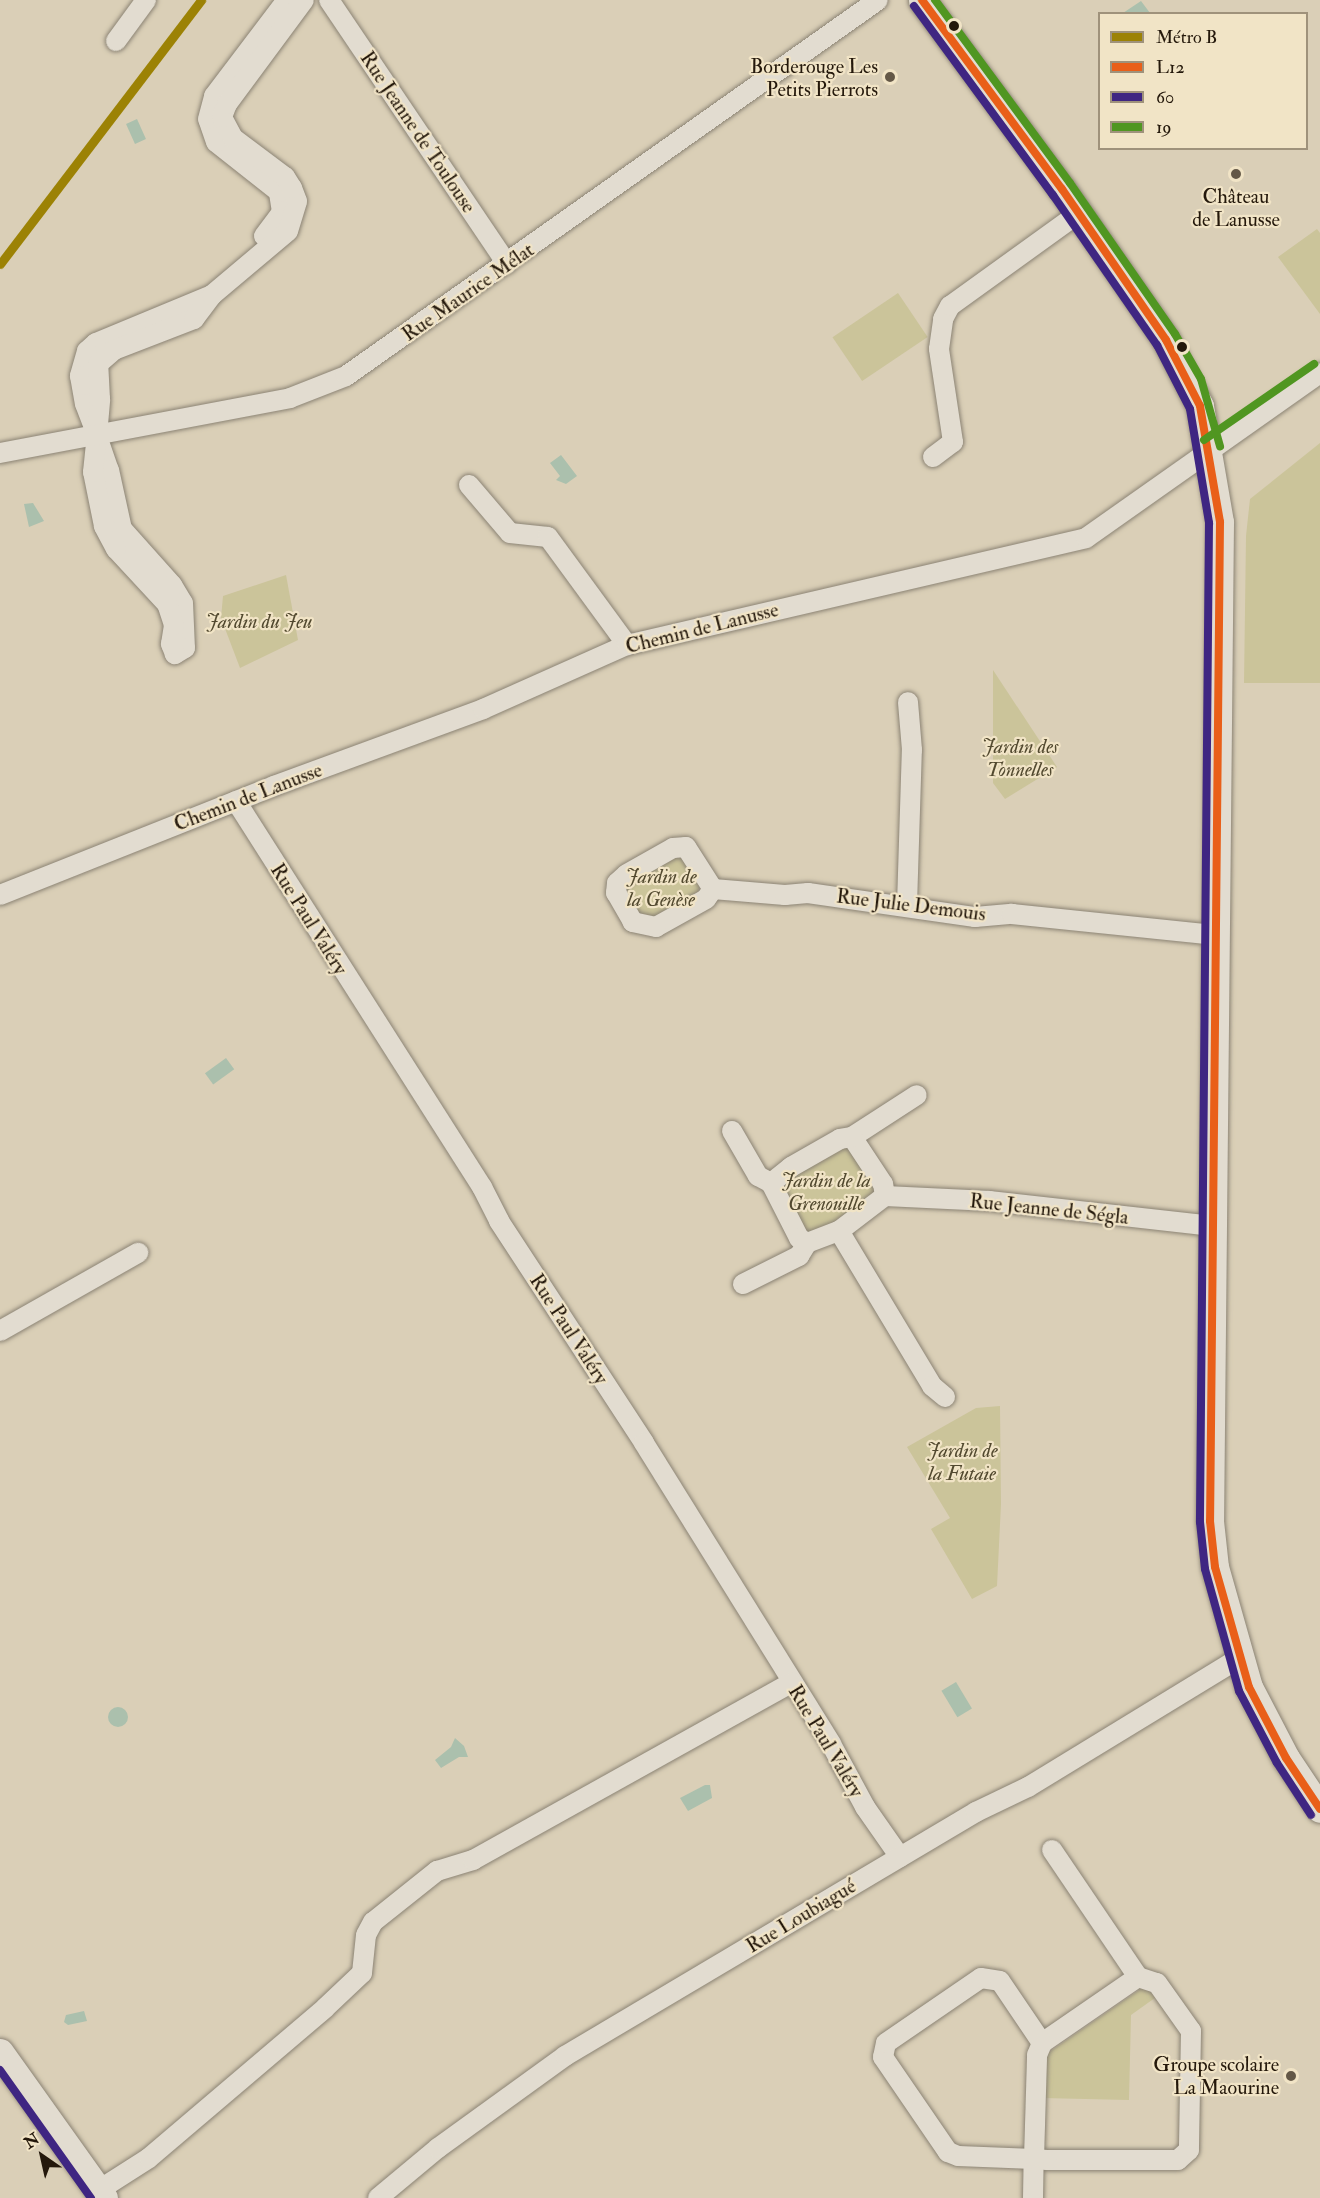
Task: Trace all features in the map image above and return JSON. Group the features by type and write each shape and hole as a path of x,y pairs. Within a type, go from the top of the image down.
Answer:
{"street":[{"path":"116,41 147,0"},
{"path":"231,279 278,222 282,201 271,184 216,142 210,131 210,106 287,0"},
{"path":"109,513 126,538 179,595 187,628 185,648 181,653 171,650 174,625 167,604 116,549 109,513 93,472 100,399 96,373 101,358 194,319 212,295 288,231 297,201 285,177 233,138 222,117 227,104 304,0"},
{"name":"Rue Jeanne de Toulouse","path":"329,0 507,264"},
{"name":"Rue Maurice Mélat","path":"0,453 290,398 326,386 366,364 878,0"},
{"path":"922,0 1079,213 1191,383 1209,449 1220,522 1210,1521 1215,1567 1239,1659 1264,1722 1320,1809"},
{"path":"933,457 953,442 939,349 943,319 950,306 1079,213"},
{"name":"Chemin de Lanusse","path":"0,895 458,715 483,709 627,645 1086,538 1107,526 1209,449 1320,373"},
{"path":"469,485 510,533 548,537 627,645"},
{"path":"907,905 912,750 908,702"},
{"name":"Rue Paul Valéry","path":"236,801 791,1683 866,1808 900,1857"},
{"path":"680,848 686,848 693,855 713,888 706,899 656,927 633,922 616,893 617,883 627,874 680,848"},
{"name":"Rue Julie Demouis","path":"713,888 785,895 808,893 907,905 975,917 1011,914 1216,935"},
{"path":"771,1183 791,1167 840,1139 852,1137 917,1095"},
{"path":"732,1131 758,1176 771,1183 799,1238 807,1243"},
{"path":"743,1284 799,1256 807,1243 839,1231 885,1196 883,1184 852,1137"},
{"name":"Rue Jeanne de Ségla","path":"885,1196 990,1201 1212,1226"},
{"path":"839,1231 932,1386 945,1397"},
{"path":"0,1331 138,1253"},
{"name":"Rue Loubiagué","path":"378,2198 438,2148 566,2056 900,1857 1028,1787 1239,1659"},
{"path":"0,2052 102,2194 149,2158 325,2008 362,1973 366,1935 373,1922 437,1871 473,1860 791,1683"},
{"path":"1042,2043 1000,1981 981,1978 886,2043 883,2057 948,2152 958,2156 1178,2160 1188,2150 1191,2031 1144,1977 1052,1850"},
{"path":"1034,2198 1037,2055 1042,2043 1144,1977"}],"green space":[{"path":"1317,229 1320,233 1320,314 1278,257"},
{"path":"898,293 928,337 862,381 833,337"},
{"path":"1320,443 1320,683 1244,683 1246,536 1250,499"},
{"name":"Jardin du Jeu","path":"286,575 298,640 240,668 221,618 223,596"},
{"name":"Jardin des Tonnelles","path":"993,670 1057,767 1005,799 993,783"},
{"name":"Jardin de la Genèse","path":"670,856 682,856 700,886 696,896 653,918 639,917 624,888"},
{"name":"Jardin de la Grenouille","path":"841,1146 853,1149 871,1174 876,1192 818,1235 803,1232 779,1182"},
{"name":"Jardin de la Futaie","path":"1000,1406 1001,1504 997,1586 972,1599 931,1529 950,1518 907,1447 976,1408"},
{"path":"1148,1984 1159,1995 1131,2015 1129,2100 1042,2098 1045,2055"}],"shaded area":[{"path":"1141,1 1149,12 1124,12"},
{"path":"137,119 146,139 135,144 126,124"},
{"path":"561,455 577,476 566,484 556,480 560,476 550,463"},
{"path":"33,503 44,521 29,527 24,504"},
{"path":"226,1058 234,1069 213,1085 205,1073"},
{"path":"956,1682 972,1709 957,1717 941,1691"},
{"path":"114,1707 122,1707 128,1713 128,1721 122,1727 114,1727 108,1721 108,1713"},
{"path":"455,1738 464,1746 468,1757 459,1757 441,1768 435,1760 451,1747"},
{"path":"705,1785 710,1785 712,1798 688,1811 680,1798"},
{"path":"84,2011 87,2021 68,2025 64,2022 66,2015"}],"metro line":[{"name":"B","path":"0,264 201,0"}],"transit line":[{"name":"L12","path":"922,0 1062,189 1166,340 1200,406 1220,522 1210,1521 1215,1567 1249,1687 1286,1758 1320,1809"},
{"name":"19","path":"935,0 1070,183 1175,334 1201,379 1220,446"},
{"name":"60","path":"914,6 1053,195 1157,345 1190,409 1209,523 1200,1522 1205,1569 1239,1691 1277,1763 1311,1815"},
{"name":"19","path":"1204,440 1314,364"},
{"name":"60","path":"0,2070 91,2198"}],"place":[{"name":"Borderouge Les Petits Pierrots","path":"890,77"},
{"name":"Château de Lanusse","path":"1236,174"},
{"name":"Groupe scolaire La Maourine","path":"1291,2076"}]}
